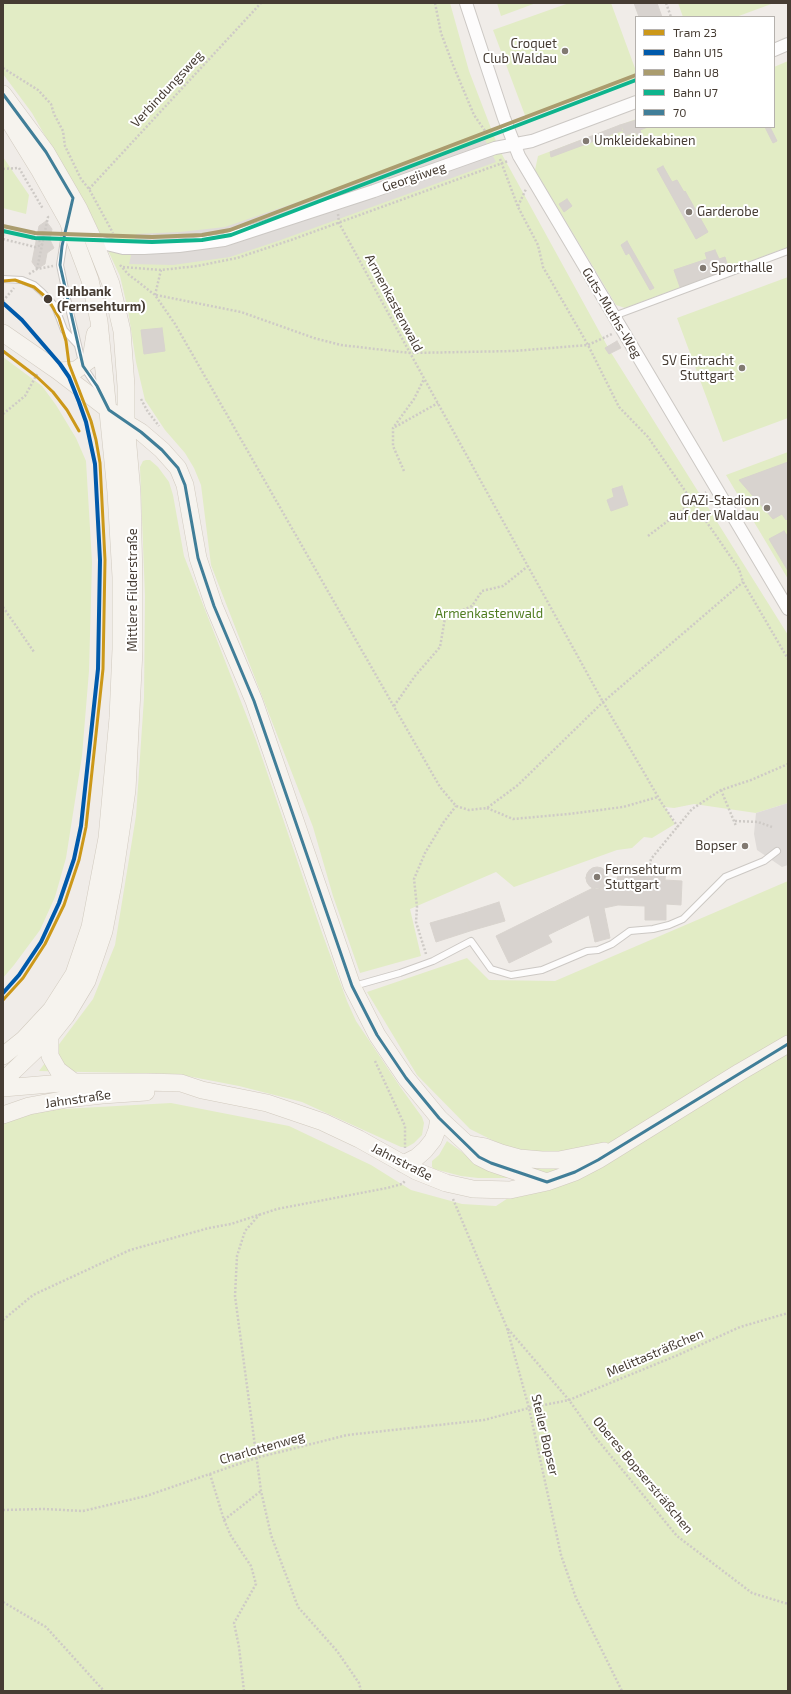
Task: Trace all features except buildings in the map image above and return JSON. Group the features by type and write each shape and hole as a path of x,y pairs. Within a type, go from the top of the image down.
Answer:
{"main road":[{"name":"Mittlere Filderstraße","path":"3,94 46,152 73,198 94,241 111,284 122,331 126,386 126,423 132,493 134,582 134,650 127,790 113,884 104,931 87,981 66,1016 50,1036 3,1081"},
{"name":"Mittlere Filderstraße","path":"3,111 40,171 68,221 90,280 99,320 109,410 121,578 121,649 118,718 107,838 90,927 74,974 51,1010 24,1039 3,1056"},
{"path":"68,221 94,241"},
{"path":"58,371 76,370 91,359 93,341 99,320"},
{"path":"3,333 58,371 126,423 141,432 162,450 178,468 185,485 198,558 214,606 254,701 352,986 377,1035 406,1078 439,1118 468,1144 479,1157 547,1182"},
{"path":"50,1036 50,1056 58,1070 74,1082"},
{"name":"Jahnstraße","path":"3,1088 74,1082 181,1083 202,1090 267,1103 323,1122 359,1139 409,1168 446,1183 473,1189 510,1190 547,1182 576,1172 788,1044"},
{"name":"Jahnstraße","path":"3,1115 29,1106 102,1095 146,1092 176,1093 202,1090"},
{"path":"409,1168 433,1140 437,1130 439,1118"},
{"path":"468,1144 484,1147 519,1158 542,1160 559,1160 613,1150"}],"street":[{"name":"Guts-Muths-Weg","path":"466,3 519,156 788,609"},
{"path":"775,50 788,44"},
{"name":"Georgiiweg","path":"94,241 119,247 144,248 224,240 336,204 495,148 532,141 635,102"}],"lane":[{"path":"73,198 62,246 60,265 83,366 97,386 109,410"},
{"path":"614,316 788,251"},
{"path":"3,279 22,280 34,285 42,292 55,306 64,330 78,345"},
{"path":"352,986 400,973 429,962 471,941 490,969 511,975 542,970 587,951 598,950 612,944 630,931 653,929 669,925 683,918 725,877 764,862 776,851"}],"path":[{"name":"Verbindungsweg","path":"89,189 261,3"},
{"path":"435,3 441,33 452,65 474,115 491,139 495,148"},
{"path":"666,3 671,16"},
{"path":"3,68 38,90 51,104 54,114 63,131 65,146 80,179 89,189 117,239 119,247"},
{"path":"519,156 237,258 198,266 161,270 122,267 128,274 155,295 175,324 440,787 456,806 469,810 487,808 512,819 623,807 658,797"},
{"path":"502,163 518,207 538,245 543,267 588,345 619,407 648,437 739,569 743,582 788,659"},
{"path":"3,170 19,168 48,218 37,269"},
{"name":"Armenkastenwald","path":"336,204 339,222 410,353 603,702 658,797 678,827"},
{"path":"3,236 5,229"},
{"path":"30,238 39,240 42,245"},
{"path":"3,239 35,246 42,245"},
{"path":"155,295 161,270"},
{"path":"155,295 241,312 314,338 341,345 410,353 514,351 588,345 622,329"},
{"path":"3,414 25,396 37,377 40,360"},
{"path":"404,471 393,446 393,428 414,399 424,378"},
{"path":"393,428 438,403"},
{"path":"648,536 715,486"},
{"path":"394,706 415,676 440,647 445,618 472,606 482,591 503,586 528,566"},
{"path":"487,808 518,785 603,702 743,582"},
{"path":"3,607 34,652"},
{"path":"649,869 651,859 692,808 721,790 751,780 788,764"},
{"path":"721,790 736,826"},
{"path":"429,962 416,922 417,907 414,879 425,853 443,823 456,806"},
{"path":"735,821 758,822 772,827"},
{"path":"3,1320 33,1295 130,1250 209,1228 230,1224 277,1209 402,1184 409,1168 405,1126 374,1059"},
{"name":"Steiler Bopser","path":"446,1183 507,1328 529,1408 561,1555 576,1598 622,1691"},
{"path":"260,1214 245,1231 237,1256 235,1296 261,1491 271,1535 298,1607 337,1651 359,1683 362,1691"},
{"name":"Melittasträßchen","path":"529,1408 569,1400 678,1355 740,1327 788,1313"},
{"name":"Oberes Bopsersträßchen","path":"507,1328 569,1400 596,1438 678,1536 752,1593 788,1604"},
{"name":"Charlottenweg","path":"3,1510 44,1509 83,1512 146,1496 256,1458 347,1435 484,1420 529,1408"},
{"path":"210,1474 224,1520 231,1536 251,1566 256,1584 234,1623 239,1647 244,1691"},
{"path":"224,1520 261,1491"},
{"path":"3,1602 46,1627 104,1691"}],"green space":[{"name":"Armenkastenwald","path":"3,3 450,3 469,71 499,149 610,351 788,635 788,803 756,813 694,804 674,808 665,807 675,824 652,838 644,837 632,848 617,850 514,887 496,872 410,909 421,956 360,973 333,896 313,827 211,565 201,485 194,468 185,453 165,430 145,400 136,362 128,310 120,276 95,223 32,113 3,74"},
{"path":"497,3 536,3 501,16"},
{"name":"Croquet Club Waldau","path":"569,3 611,3 635,68 635,78 526,118 493,30"},
{"path":"678,3 774,3 739,16 683,16"},
{"path":"788,61 788,247 625,308 616,305 535,170 538,156 635,119 635,128 775,128 775,67"},
{"path":"3,157 29,195 26,214 3,208"},
{"name":"SV Eintracht Stuttgart","path":"788,277 788,418 723,442 677,318"},
{"path":"3,357 42,386 56,405 76,438 86,461 92,562 89,671 82,756 66,858 55,897 40,930 3,978"},
{"name":"GAZi-Stadion auf der Waldau","path":"788,452 788,579 726,475"},
{"path":"150,460 158,467 169,482 173,495 184,556 256,740 347,1001 356,1021 422,1117 424,1123 422,1135 414,1143 407,1147 401,1147 302,1102 239,1086 177,1074 39,1071 93,999 115,945 136,816 144,698 145,596 140,467 143,461"},
{"path":"788,881 788,1691 3,1691 3,1124 26,1111 171,1103 289,1126 371,1165 411,1190 462,1204 496,1206 540,1177 510,1149 470,1129 417,1075 367,992 467,958 489,980 555,981"},
{"path":"447,1141 474,1161 517,1178 478,1178 461,1176 434,1169 432,1167 432,1161 439,1155"}],"shaded area":[{"path":"484,138 496,162 278,241 230,257 173,265 129,264 136,234 180,232 225,227"},
{"path":"788,803 788,865 782,867 757,850 754,834 756,813"}],"tram line":[{"name":"23","path":"3,281 15,280 34,287 48,299 59,318 66,341 69,364 91,421 96,440 100,463 105,560 103,669 86,827 79,860 64,905 45,944 23,978 3,1000"},
{"name":"23","path":"3,351 37,377 53,392 67,410 79,431"}],"rail line":[{"name":"U8","path":"3,226 35,233 152,237 202,235 230,230 635,75"},
{"name":"U7","path":"3,231 35,238 152,242 202,240 231,235 635,80"},
{"name":"U15","path":"3,303 22,320 60,364 69,377 79,402 86,422 95,464 100,560 98,669 81,826 74,859 59,903 41,942 19,975 3,993"}],"transit line":[{"name":"70","path":"3,94 46,152 73,198 62,246 60,265 83,366 97,386 109,410 141,432 162,450 178,468 185,485 198,558 214,606 254,701 352,986 377,1035 406,1078 439,1118 479,1157 491,1163 547,1182 575,1172 598,1160 788,1044"}],"place":[{"name":"Croquet Club Waldau","path":"565,51"},
{"name":"Umkleidekabinen","path":"586,141"},
{"name":"Garderobe","path":"689,212"},
{"name":"Sporthalle","path":"703,268"},
{"name":"Ruhbank (Fernsehturm)","path":"48,299"},
{"name":"SV Eintracht Stuttgart","path":"742,368"},
{"name":"GAZi-Stadion auf der Waldau","path":"767,508"},
{"name":"Bopser","path":"745,846"},
{"name":"Fernsehturm Stuttgart","path":"597,877"}]}
